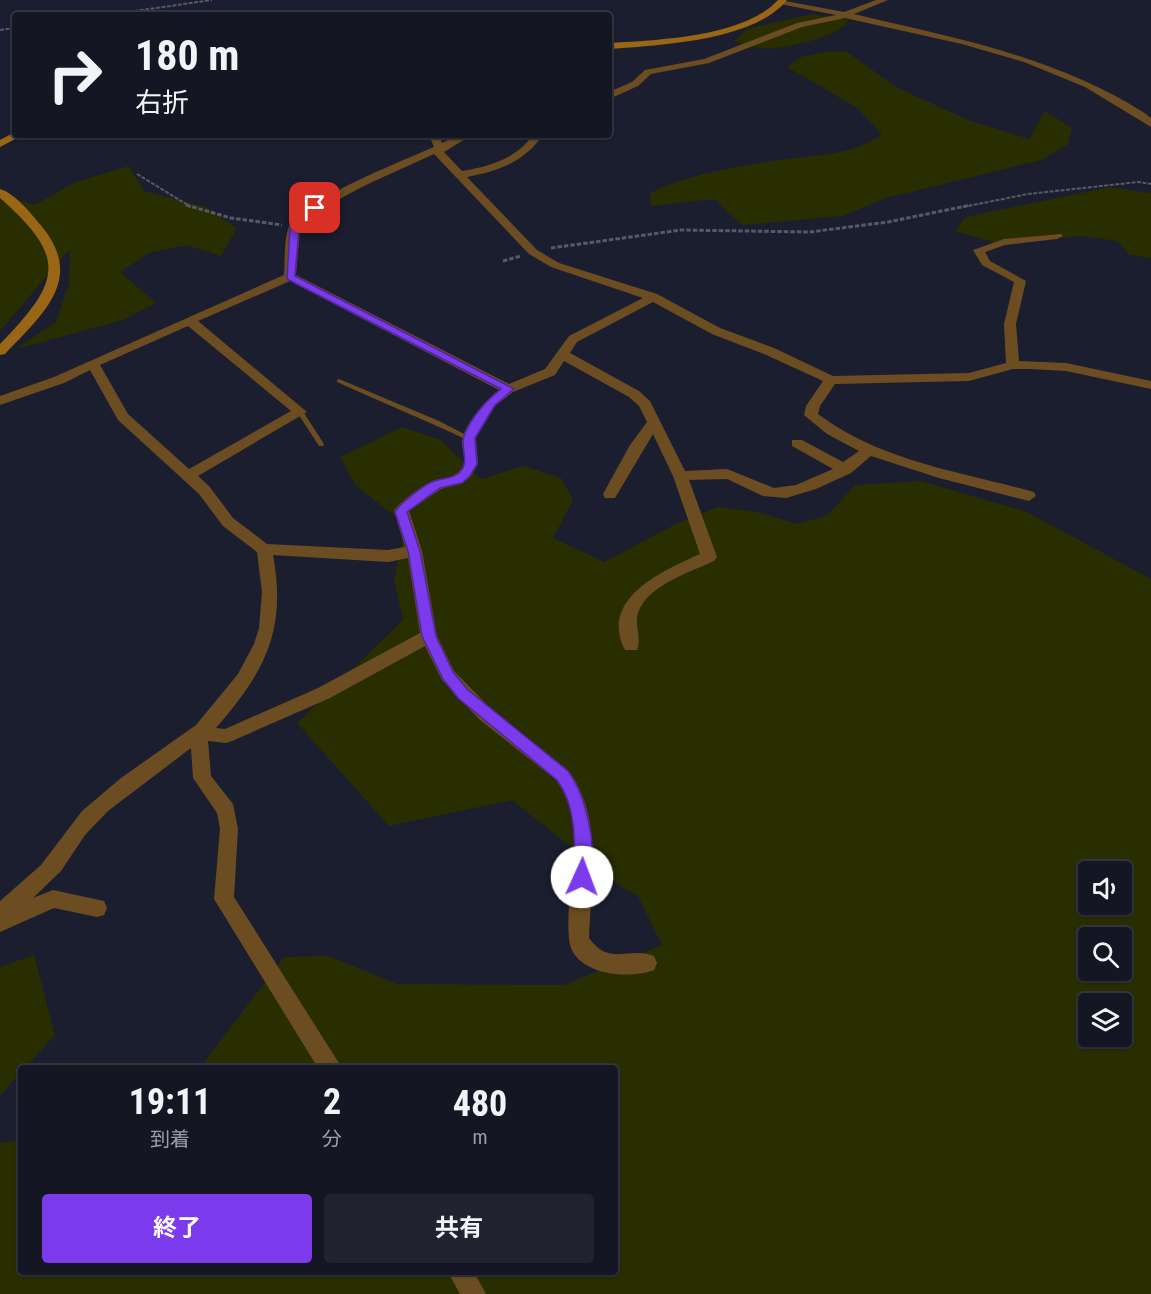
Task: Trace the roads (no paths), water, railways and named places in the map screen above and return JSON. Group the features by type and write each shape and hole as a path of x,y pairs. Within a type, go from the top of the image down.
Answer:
{"main road":[{"path":"612,46 676,40 730,28 770,14 783,1"},
{"path":"0,192 45,234 56,254 55,275 49,294 33,317 0,351"}],"street":[{"path":"612,95 635,84 648,72 706,61 800,25 847,15 884,0"},
{"path":"783,1 933,33 1063,72 1103,92 1151,124"},
{"path":"435,138 438,150 533,252 555,265 653,297 716,331 769,351 831,380 969,377 1013,365 1066,367 1149,382"},
{"path":"290,277 294,228 315,208 337,195 460,138"},
{"path":"460,175 494,169 512,160 535,138"},
{"path":"1013,365 1010,324 1020,281 986,263 980,255 980,250 1004,242 1057,236"},
{"path":"0,401 59,380 290,277"},
{"path":"290,277 379,329 508,389"},
{"path":"647,963 611,964 591,958 579,941 584,834 571,787 562,775 463,694 448,675 429,636 414,551 401,512 403,508 436,485 458,480 466,473 471,464 469,438 490,403 508,389 550,372 564,355 567,344 573,339 653,297"},
{"path":"189,475 300,412 190,321"},
{"path":"564,355 634,394 645,404 680,476 709,557 662,580 639,596 629,611 627,632 631,645"},
{"path":"93,365 123,417 204,489 228,522 264,549 388,556 414,551"},
{"path":"831,380 813,406 812,415 821,424 867,452 1029,496"},
{"path":"610,494 637,445 654,423"},
{"path":"797,443 846,470"},
{"path":"680,476 727,474 775,493 820,482 846,470 867,452"},
{"path":"0,913 38,882 56,863 69,839 89,816 161,758 199,733 236,689 257,659 266,640 272,615 272,592 264,549"},
{"path":"199,733 226,736 324,693 429,636"},
{"path":"199,733 202,778 226,810 229,829 224,899 329,1065"},
{"path":"0,923 53,899 97,908"},
{"path":"462,1275 474,1294"}],"lane":[{"path":"339,381 376,399 424,416 469,438"},
{"path":"300,412 321,444"}]}
